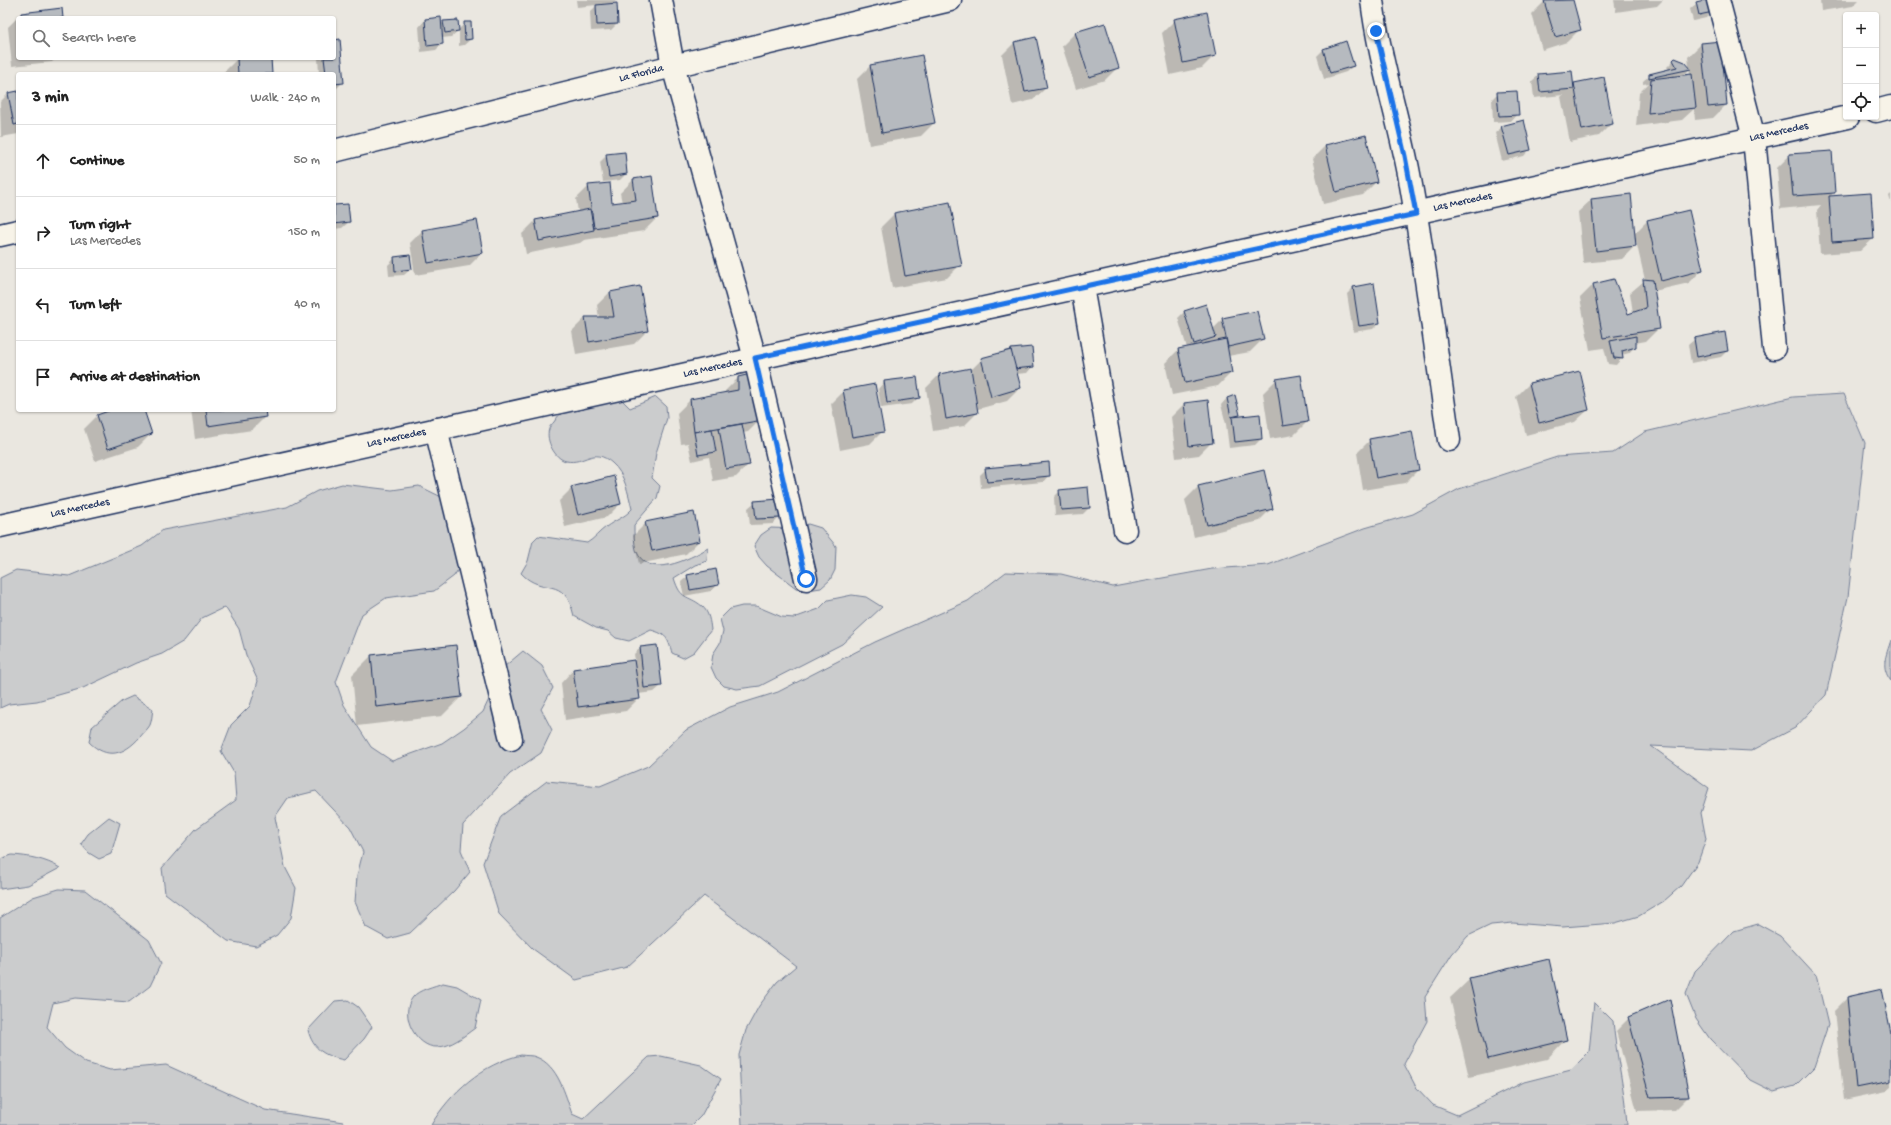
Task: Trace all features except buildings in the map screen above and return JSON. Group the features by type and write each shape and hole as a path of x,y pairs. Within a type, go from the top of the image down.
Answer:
{"street":[{"path":"661,0 673,66 755,358 806,579"},
{"name":"La Florida","path":"336,150 673,66 950,0"},
{"path":"1372,0 1376,31 1405,156 1416,214 1449,440"},
{"path":"1718,0 1754,138 1774,348"},
{"path":"1879,110 1891,108"},
{"name":"Las Mercedes","path":"0,526 755,358 1416,214 1843,118"},
{"path":"0,235 16,231"},
{"path":"1082,287 1125,530"},
{"path":"436,429 511,739"}],"shaded area":[{"path":"1844,394 1865,443 1848,597 1826,695 1795,728 1751,751 1651,746 1709,788 1701,813 1706,839 1698,862 1681,886 1664,901 1639,916 1615,923 1563,927 1513,923 1491,925 1468,936 1452,954 1425,997 1427,1021 1404,1064 1416,1087 1433,1105 1457,1115 1524,1082 1571,1070 1589,1052 1594,1002 1613,1021 1627,1125 742,1125 739,1055 746,1030 759,1006 777,982 796,966 704,896 627,967 576,980 533,949 499,914 483,863 501,816 547,781 600,786 648,766 686,730 730,707 778,692 875,642 968,601 1006,572 1061,574 1113,587 1212,569 1268,565 1365,528 1413,514 1459,489 1557,457 1613,453 1645,432 1793,397"},
{"path":"656,397 666,406 667,418 656,453 652,478 660,486 657,498 634,525 634,541 636,550 642,559 650,564 659,566 680,562 708,548 707,561 695,565 674,578 682,594 697,602 704,608 709,617 711,630 694,652 683,658 672,653 668,640 660,633 651,630 629,641 616,638 608,631 596,628 574,616 570,603 565,595 559,590 537,584 529,580 521,573 528,561 533,541 538,536 587,543 606,527 626,515 632,509 623,478 616,467 605,458 594,456 573,462 562,460 558,457 548,438 549,428 557,417 568,409 574,407 621,399 630,408"},
{"path":"342,484 392,490 419,486 466,509 475,533 467,555 454,576 434,591 386,598 362,614 336,682 344,705 371,747 392,761 442,743 464,728 483,712 504,667 523,651 542,666 553,688 541,709 552,730 541,753 510,774 463,825 461,850 470,872 454,891 410,933 388,939 366,927 355,902 357,876 363,852 350,827 316,791 288,798 275,817 285,867 296,888 291,918 277,935 256,946 228,941 165,893 162,868 196,829 236,800 234,773 221,751 231,725 250,706 258,681 246,655 239,629 225,607 202,618 184,641 162,654 136,663 83,688 37,701 9,704 0,708 0,578 16,570 69,576 142,546 163,530 287,507 317,491"},
{"path":"808,524 821,528 836,546 835,570 830,580 821,588 808,590 796,588 767,566 759,557 754,546 761,535 771,528 797,529"},
{"path":"852,595 866,597 882,607 842,644 760,686 737,689 724,686 716,678 711,667 713,654 720,643 723,631 720,619 730,609 742,606 756,606 782,617 794,618 819,609 828,600"},
{"path":"1891,640 1891,681 1886,671 1885,661"},
{"path":"133,696 153,709 149,726 134,743 122,751 109,753 96,748 89,742 92,727 122,701"},
{"path":"109,817 120,823 111,854 99,859 89,853 81,844 88,834"},
{"path":"12,855 37,858 60,868 28,885 0,889 0,859"},
{"path":"59,889 85,890 149,940 161,963 150,986 129,1002 75,998 53,1003 47,1027 65,1048 86,1063 110,1070 166,1065 265,1110 343,1122 345,1125 0,1125 0,918 33,897"},
{"path":"1758,924 1780,936 1816,975 1828,1025 1814,1067 1795,1086 1774,1092 1750,1080 1710,1039 1696,1019 1686,994 1695,971 1734,931"},
{"path":"443,983 457,986 481,1000 475,1028 457,1040 442,1047 430,1046 423,1042 412,1029 408,1013 409,1004 413,997 419,992"},
{"path":"348,1000 358,1007 372,1027 364,1039 344,1060 321,1051 313,1043 308,1030 335,1001"},
{"path":"521,1055 536,1057 550,1066 560,1081 572,1114 583,1119 649,1057 661,1056 701,1065 721,1079 701,1116 692,1125 431,1125 448,1101 469,1081 493,1065"}],"route":[{"path":"806,579 755,358 1416,214 1405,156 1376,31"}]}
